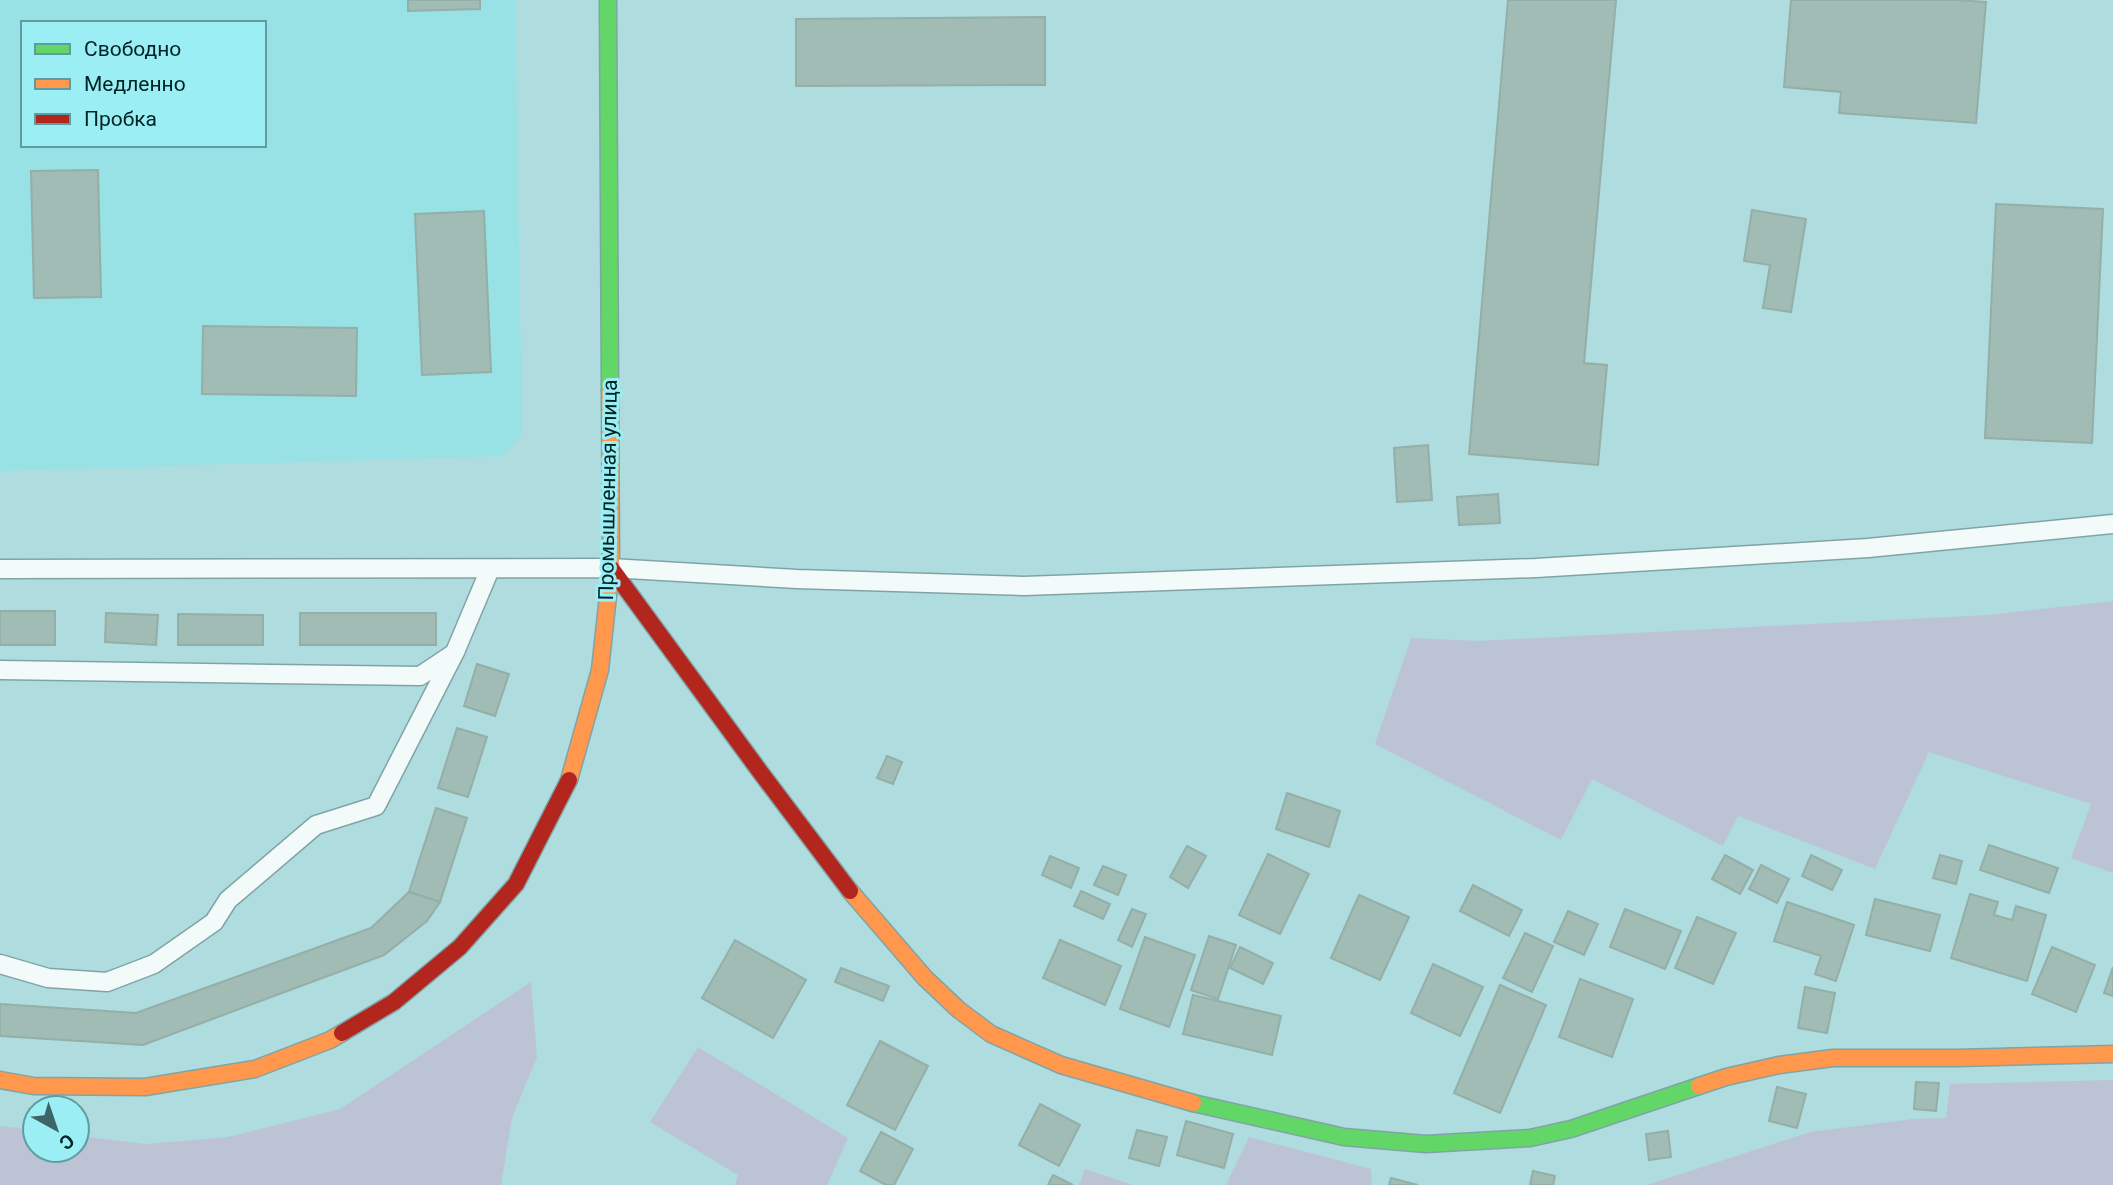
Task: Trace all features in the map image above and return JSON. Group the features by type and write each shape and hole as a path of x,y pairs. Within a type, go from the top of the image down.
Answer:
{"street":[{"name":"Промышленная улица","path":"0,1080 34,1086 145,1087 255,1069 330,1040 394,1002 460,947 516,884 568,783 600,670 611,568 608,0"},
{"path":"611,568 761,773 862,905 925,978 959,1010 991,1034 1061,1065 1209,1108 1344,1137 1426,1144 1530,1138 1571,1129 1726,1077 1779,1065 1832,1058 2113,1054"}],"lane":[{"path":"0,569 611,568 797,579 1024,586 1536,568 1868,548 2113,524"},
{"path":"0,964 48,978 107,982 154,964 214,922 228,900 316,825 376,806 456,652 490,569"},
{"path":"0,670 421,676 456,652"}],"shaded area":[{"path":"0,0 515,0 522,434 502,456 0,471"},
{"path":"2113,601 2113,873 2071,858 2091,804 1929,752 1875,869 1738,816 1723,846 1592,779 1561,840 1375,744 1411,638 1478,641 1988,615"},
{"path":"531,982 537,1057 512,1118 501,1185 0,1185 0,1126 21,1128 21,1164 91,1164 91,1138 146,1144 228,1137 340,1109"},
{"path":"698,1047 848,1138 827,1185 735,1185 738,1175 650,1122"},
{"path":"2113,1080 2113,1185 1647,1185 1810,1132 1913,1119 1946,1118 1950,1084"},
{"path":"1249,1137 1371,1169 1372,1185 1226,1185"},
{"path":"1085,1169 1133,1185 1079,1185"}],"building":[{"path":"408,0 480,0 480,9 408,11"},
{"path":"1508,0 1616,0 1584,363 1607,365 1598,465 1469,454"},
{"path":"1791,0 1986,2 1976,123 1839,113 1841,92 1784,87"},
{"path":"1045,17 1045,85 796,86 796,19"},
{"path":"98,170 101,297 34,298 31,171"},
{"path":"1996,204 2103,209 2092,443 1985,438"},
{"path":"1752,210 1806,219 1791,312 1763,308 1770,265 1744,261"},
{"path":"484,211 491,372 422,375 415,214"},
{"path":"203,326 357,328 356,396 202,394"},
{"path":"1428,445 1432,500 1397,502 1394,448"},
{"path":"1498,494 1500,523 1459,525 1457,497"},
{"path":"0,611 55,611 55,645 0,645"},
{"path":"106,613 158,615 156,645 105,642"},
{"path":"300,613 436,613 436,645 300,645"},
{"path":"178,614 263,615 263,645 178,645"},
{"path":"477,664 509,674 495,716 464,706"},
{"path":"457,728 487,737 468,797 438,788"},
{"path":"887,756 902,762 893,784 877,778"},
{"path":"1287,793 1340,811 1329,847 1276,829"},
{"path":"436,808 467,818 440,902 409,892"},
{"path":"1989,845 2058,868 2049,893 1980,870"},
{"path":"1187,846 1206,856 1188,888 1170,877"},
{"path":"1268,854 1309,874 1280,934 1239,915"},
{"path":"1725,855 1753,870 1740,894 1712,879"},
{"path":"1811,855 1842,870 1832,890 1802,876"},
{"path":"1940,855 1962,861 1956,884 1933,878"},
{"path":"1050,856 1079,868 1071,888 1042,875"},
{"path":"1761,865 1789,879 1777,903 1749,889"},
{"path":"1103,866 1126,875 1118,895 1094,885"},
{"path":"1473,885 1522,910 1509,936 1460,911"},
{"path":"1081,891 1110,904 1103,919 1074,906"},
{"path":"409,892 440,902 427,921 384,955 143,1045 0,1036 0,1004 136,1013 371,928"},
{"path":"1970,894 1998,902 1994,915 2012,920 2016,906 2046,915 2027,981 1951,958"},
{"path":"1359,895 1409,917 1380,980 1331,958"},
{"path":"1875,899 1940,915 1930,951 1866,935"},
{"path":"1787,902 1854,925 1836,981 1815,974 1821,956 1774,941"},
{"path":"1132,909 1146,914 1132,947 1118,940"},
{"path":"1625,909 1681,931 1665,969 1610,947"},
{"path":"1568,911 1598,924 1584,955 1554,942"},
{"path":"1697,917 1736,933 1713,984 1675,968"},
{"path":"1525,933 1553,946 1532,992 1503,978"},
{"path":"1209,936 1236,945 1218,999 1191,990"},
{"path":"1145,937 1195,955 1169,1027 1120,1009"},
{"path":"735,940 806,980 773,1038 702,998"},
{"path":"1060,940 1121,966 1105,1005 1043,978"},
{"path":"1240,947 1273,963 1263,984 1230,968"},
{"path":"2052,947 2095,965 2076,1012 2032,994"},
{"path":"1433,964 1483,987 1460,1036 1411,1013"},
{"path":"2113,967 2113,996 2104,993"},
{"path":"841,968 889,986 883,1001 835,982"},
{"path":"1580,979 1633,999 1612,1057 1559,1037"},
{"path":"1500,985 1546,1005 1500,1113 1454,1093"},
{"path":"1805,987 1835,993 1827,1033 1798,1028"},
{"path":"1193,995 1281,1016 1272,1055 1183,1034"},
{"path":"880,1041 928,1066 895,1130 847,1105"},
{"path":"1916,1082 1939,1083 1936,1111 1914,1109"},
{"path":"1777,1087 1806,1094 1797,1128 1769,1121"},
{"path":"1040,1104 1080,1125 1059,1166 1019,1145"},
{"path":"1186,1121 1233,1134 1224,1168 1177,1155"},
{"path":"1137,1130 1167,1137 1159,1166 1129,1158"},
{"path":"1668,1131 1671,1157 1649,1160 1646,1134"},
{"path":"881,1132 913,1149 894,1185 886,1185 860,1171"},
{"path":"1533,1171 1555,1176 1553,1185 1530,1185"},
{"path":"1053,1175 1073,1185 1048,1185"},
{"path":"1391,1178 1418,1185 1389,1185"}],"traffic: fast":[{"path":"608,0 610,391"},
{"path":"1193,1103 1344,1137 1426,1144 1530,1138 1571,1129 1699,1086"}],"traffic: slow":[{"path":"569,780 600,670 611,568 610,391"},
{"path":"850,891 925,978 959,1010 991,1034 1061,1065 1193,1103"},
{"path":"0,1080 34,1086 145,1087 255,1069 342,1033"},
{"path":"1699,1086 1779,1065 1833,1058 2113,1054"}],"traffic: jam":[{"path":"611,568 850,891"},
{"path":"342,1033 394,1002 460,947 516,884 569,780"}]}
